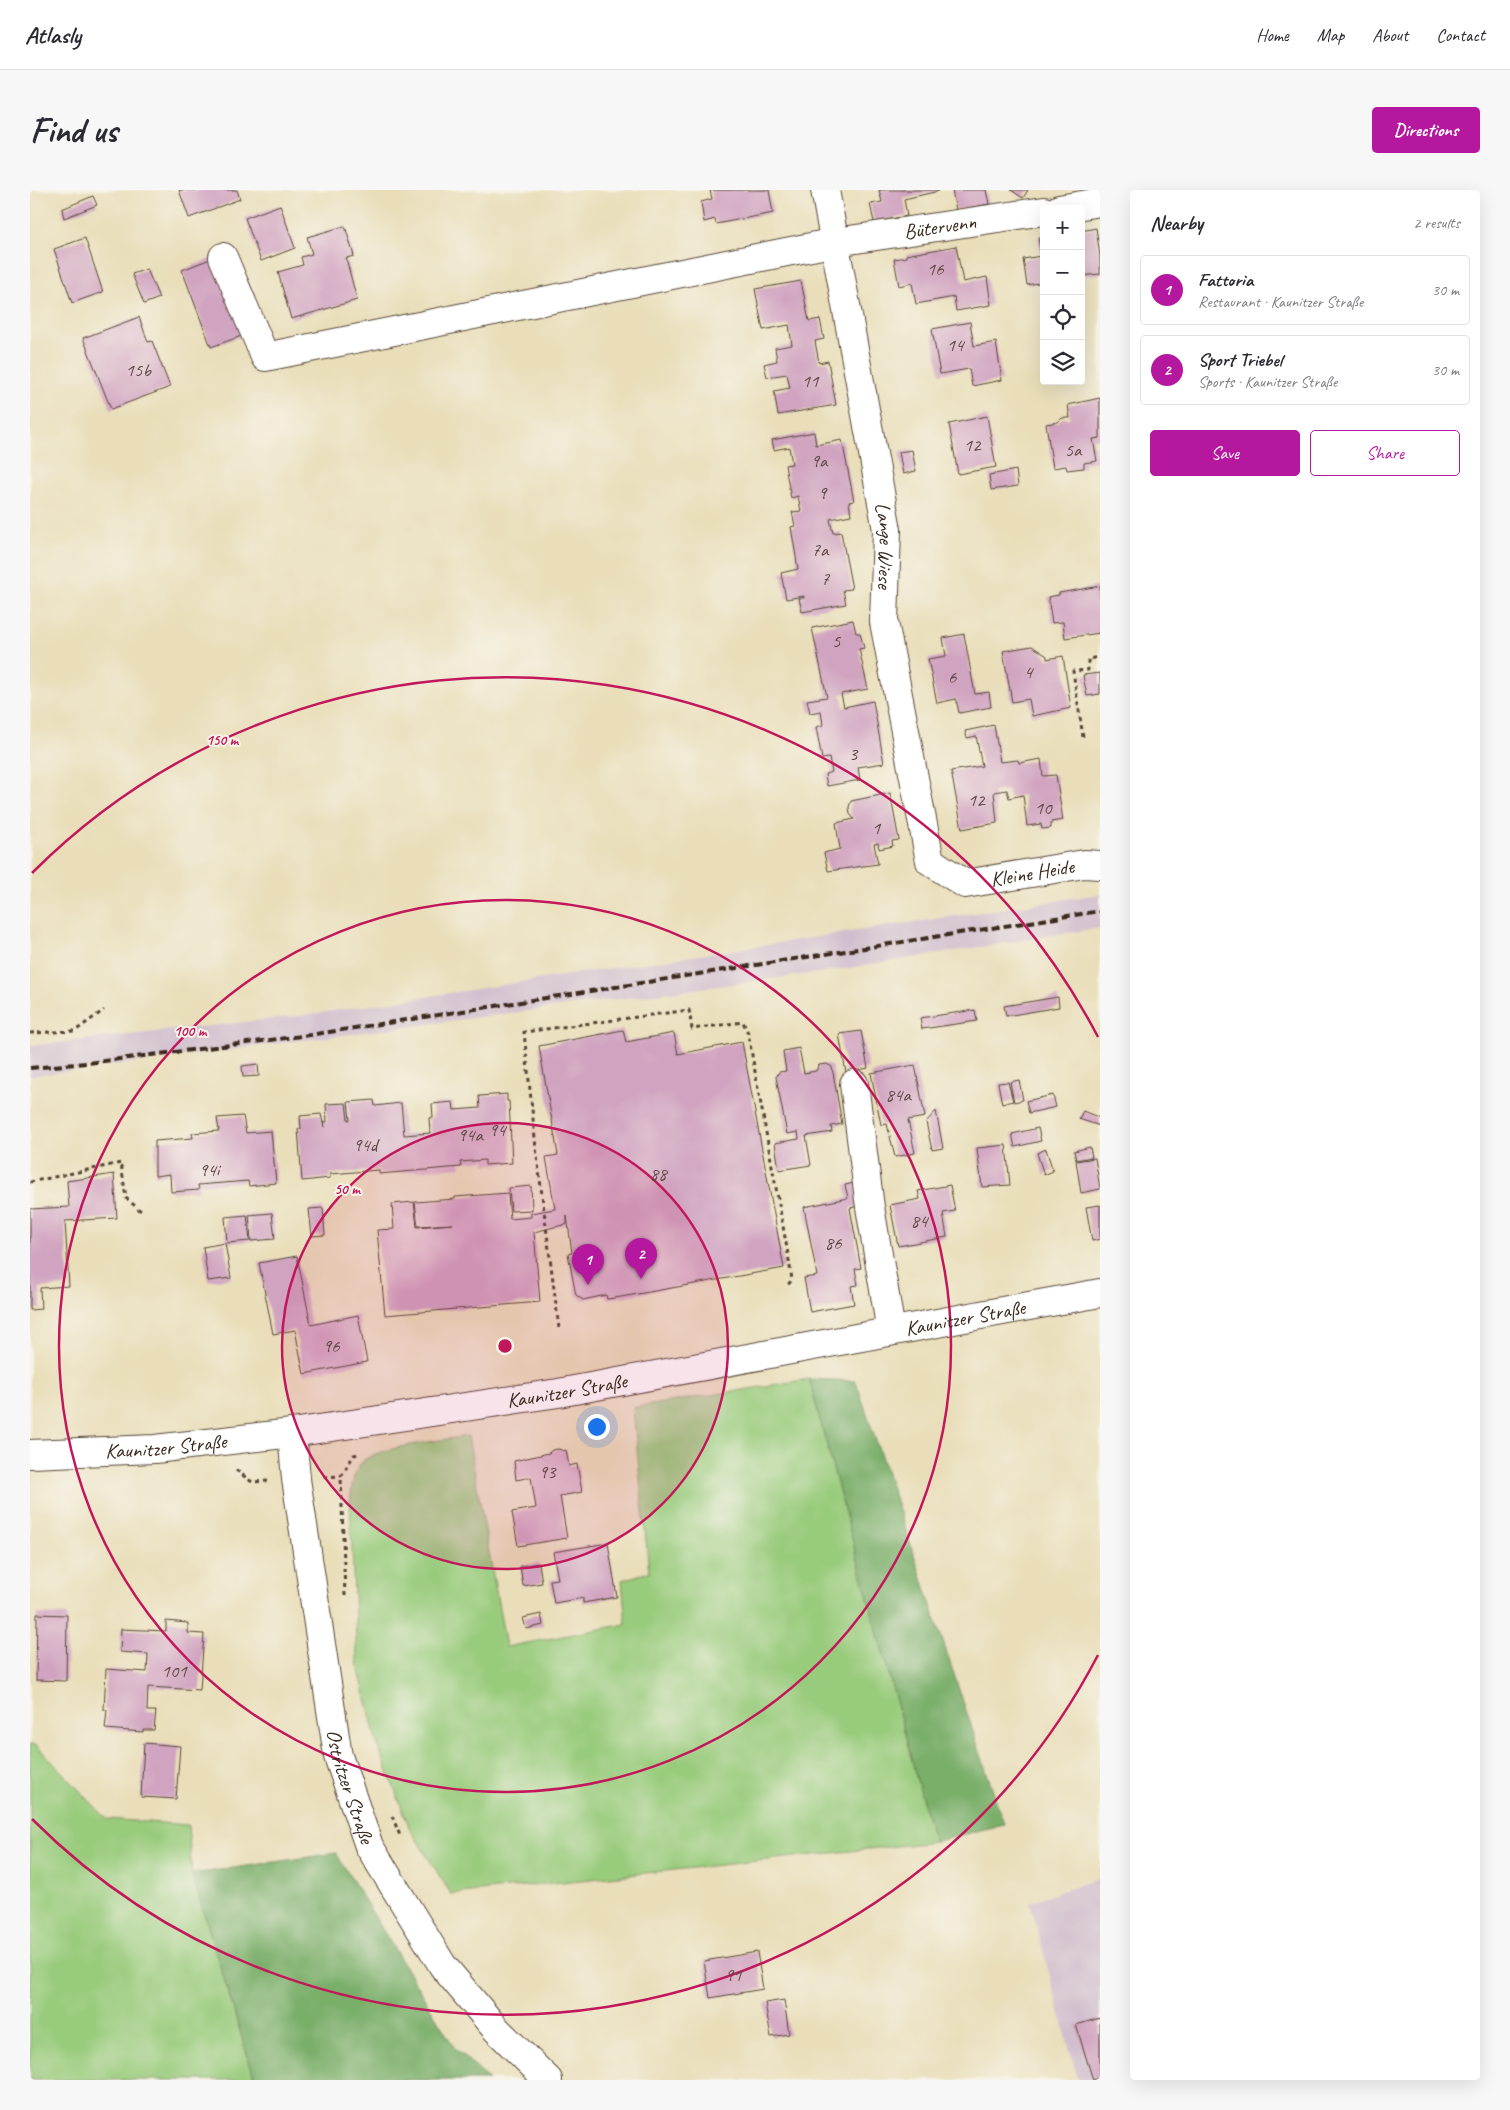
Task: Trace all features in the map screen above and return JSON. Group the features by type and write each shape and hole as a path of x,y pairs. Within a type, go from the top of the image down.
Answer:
{"street":[{"name":"Lange Wiese","path":"825,190 887,530 884,622 930,861 965,884"},
{"name":"Bütervenn","path":"223,257 265,357 836,242 1040,212"},
{"name":"Kleine Heide","path":"965,884 1084,864 1100,865"},
{"path":"854,1084 870,1207 891,1331"},
{"name":"Kaunitzer Straße","path":"30,1454 155,1449 292,1433 558,1393 1100,1293"},
{"name":"Ostritzer Straße","path":"292,1433 296,1479 338,1756 369,1846 443,1966 496,2029 548,2080"}],"path":[{"path":"1083,737 1073,672 1088,670 1088,659 1100,658"},
{"path":"30,1033 75,1031 104,1010"},
{"path":"558,1328 524,1032 689,1010 692,1029 743,1022 748,1032 788,1254 792,1280 786,1287"},
{"path":"30,1182 121,1162 126,1198 142,1212"},
{"path":"341,1476 346,1603"},
{"path":"391,1812 402,1840"}],"shaded area":[{"path":"1100,894 1100,928 817,973 30,1076 30,1046 299,1016"},
{"path":"1100,1878 1100,2080 1078,2080 1030,1902"}],"green space":[{"path":"809,1379 934,1842 451,1894 410,1829 377,1743 357,1662 350,1503 353,1481 359,1466 362,1462 381,1452 468,1436 506,1647 626,1624 622,1580 649,1572 633,1408"},
{"path":"809,1379 856,1381 1004,1824 934,1842"},
{"path":"30,1745 36,1745 107,1819 188,1825 192,1874 255,2080 30,2080"},
{"path":"336,1853 454,2047 489,2080 255,2080 192,1874"}],"building":[{"path":"179,190 237,190 240,199 189,218"},
{"path":"710,190 769,190 773,213 716,224 715,219 704,222 701,202 712,199"},
{"path":"879,190 939,191 904,199 907,216 874,222 870,204 882,202"},
{"path":"952,190 986,190 989,204 956,210"},
{"path":"1011,190 1028,190 1023,198"},
{"path":"93,196 97,205 64,218 62,209"},
{"path":"280,205 295,248 261,261 245,218"},
{"path":"345,226 354,256 346,258 357,300 291,319 278,272 303,265 301,257 312,254 307,237"},
{"path":"1096,228 1100,256 1100,274 1085,276 1085,230"},
{"path":"85,238 103,292 72,303 54,249"},
{"path":"956,246 963,282 987,277 991,305 956,311 954,297 916,304 912,283 899,286 894,259"},
{"path":"218,256 247,334 211,347 182,270"},
{"path":"1040,256 1040,283 1027,285 1023,259"},
{"path":"147,269 159,298 144,304 132,274"},
{"path":"801,281 809,321 820,319 824,339 815,341 819,363 828,361 836,405 778,415 774,391 790,388 787,374 767,377 764,364 777,361 775,348 792,345 789,325 763,330 755,289"},
{"path":"139,317 148,342 152,341 170,387 111,409 83,338"},
{"path":"970,322 974,346 996,342 1002,380 972,386 969,369 940,374 932,329"},
{"path":"1100,398 1100,438 1093,439 1097,461 1084,463 1084,468 1067,470 1066,466 1053,468 1046,424 1058,422 1062,418 1070,418 1068,405"},
{"path":"987,416 996,467 958,474 949,424"},
{"path":"814,432 816,445 842,440 854,501 849,502 851,515 830,519 833,533 841,532 852,589 843,590 846,604 802,612 799,598 804,598 804,596 786,599 781,573 798,569 791,527 795,526 792,512 801,511 798,496 791,498 785,465 792,464 789,447 774,450 772,440"},
{"path":"912,450 916,471 903,474 899,452"},
{"path":"1016,470 1018,486 991,490 989,475"},
{"path":"1100,586 1100,633 1065,638 1063,622 1052,623 1048,597 1059,595 1059,593"},
{"path":"853,620 856,633 860,633 864,648 859,649 868,689 841,694 844,707 873,701 884,763 858,767 860,780 827,786 825,774 832,772 829,758 822,759 816,727 823,725 821,711 810,713 807,700 827,697 812,628"},
{"path":"964,634 975,694 989,692 991,707 959,713 956,699 937,703 928,659 946,656 943,638"},
{"path":"1032,646 1047,656 1047,659 1063,656 1071,708 1032,716 1029,699 1012,702 1003,651"},
{"path":"1100,673 1100,694 1087,696 1083,675"},
{"path":"994,725 1000,762 1018,760 1019,763 1041,759 1043,776 1056,775 1063,820 1051,822 1051,828 1042,829 1041,824 1027,826 1023,795 1009,798 1007,790 994,792 997,823 962,829 951,771 982,766 976,736 967,738 965,731"},
{"path":"890,793 899,840 892,841 893,846 879,849 878,843 874,844 878,864 828,871 824,853 840,849 836,823 854,819 850,814 849,807 851,801"},
{"path":"1058,997 1059,1007 1006,1016 1004,1006"},
{"path":"975,1010 977,1021 922,1029 920,1018"},
{"path":"623,1030 626,1042 674,1033 678,1054 742,1042 784,1268 621,1297 607,1299 606,1295 583,1300 576,1295 568,1254 572,1253 567,1216 567,1224 534,1232 540,1302 385,1315 377,1230 394,1229 392,1204 414,1202 417,1227 453,1224 418,1226 415,1202 508,1193 510,1219 531,1217 531,1213 555,1209 546,1157 558,1155 539,1046"},
{"path":"861,1031 868,1068 846,1073 839,1034"},
{"path":"799,1048 804,1073 816,1071 819,1065 827,1064 832,1067 842,1124 831,1126 832,1132 806,1136 811,1165 779,1170 775,1143 799,1139 798,1132 787,1134 776,1077 779,1072 786,1071 783,1051"},
{"path":"258,1064 259,1076 243,1077 242,1066"},
{"path":"915,1065 925,1117 908,1120 915,1153 895,1157 887,1124 881,1125 871,1073"},
{"path":"1019,1080 1023,1100 1014,1102 1010,1082"},
{"path":"1008,1082 1013,1101 1002,1104 998,1083"},
{"path":"507,1094 512,1163 485,1165 485,1160 460,1162 461,1167 379,1174 379,1170 330,1174 330,1178 302,1181 298,1129 301,1129 300,1116 321,1114 324,1127 323,1122 327,1122 326,1104 346,1103 348,1120 350,1120 348,1102 374,1100 375,1106 401,1103 404,1135 430,1133 429,1118 433,1117 432,1104 453,1102 454,1110 480,1108 479,1096"},
{"path":"1053,1095 1056,1107 1029,1113 1026,1101"},
{"path":"936,1111 943,1148 932,1150 926,1122"},
{"path":"1083,1111 1100,1118 1100,1126 1079,1119"},
{"path":"243,1116 246,1133 271,1131 276,1183 249,1186 248,1181 198,1185 199,1190 171,1192 170,1174 155,1176 155,1141 193,1138 192,1133 219,1131 217,1118"},
{"path":"1038,1128 1041,1141 1015,1147 1012,1134"},
{"path":"1006,1145 1010,1185 982,1187 977,1148"},
{"path":"1090,1147 1092,1157 1076,1160 1074,1151"},
{"path":"1046,1149 1053,1171 1044,1175 1037,1153"},
{"path":"1095,1158 1100,1189 1081,1193 1076,1161"},
{"path":"114,1174 117,1218 65,1221 69,1286 40,1288 41,1309 30,1310 30,1209 69,1207 67,1181"},
{"path":"859,1182 863,1205 850,1208 861,1268 855,1269 858,1285 851,1286 854,1304 810,1312 804,1278 817,1276 804,1207 848,1198 845,1185"},
{"path":"950,1185 955,1211 943,1213 947,1237 898,1246 890,1205 920,1199 918,1191"},
{"path":"531,1186 532,1210 511,1211 509,1188"},
{"path":"1100,1205 1100,1239 1092,1241 1086,1207"},
{"path":"323,1208 325,1235 312,1236 309,1209"},
{"path":"272,1213 275,1239 251,1241 249,1215"},
{"path":"247,1215 250,1241 227,1243 225,1217"},
{"path":"225,1243 231,1278 208,1281 203,1247"},
{"path":"297,1256 311,1325 358,1315 367,1362 304,1374 295,1330 273,1334 259,1263"},
{"path":"559,1449 566,1450 569,1466 577,1464 582,1492 560,1496 567,1538 518,1546 512,1512 536,1508 531,1477 516,1480 514,1461"},
{"path":"608,1543 617,1597 583,1603 583,1598 554,1603 550,1580 558,1579 553,1552"},
{"path":"539,1563 542,1583 523,1586 520,1566"},
{"path":"37,1614 67,1615 66,1681 36,1680"},
{"path":"541,1614 543,1625 526,1629 523,1618"},
{"path":"166,1621 188,1623 188,1633 204,1634 200,1690 148,1687 147,1711 156,1711 154,1730 143,1730 143,1732 105,1729 107,1710 104,1710 106,1669 147,1672 148,1654 120,1652 121,1629 166,1631"},
{"path":"144,1743 180,1746 176,1799 141,1797"},
{"path":"757,1952 763,1989 710,1998 704,1961"},
{"path":"784,2000 789,2034 771,2037 765,2003"},
{"path":"1100,2018 1100,2078 1093,2080 1076,2025"}],"railway":[{"path":"30,1068 87,1063 310,1035 1100,911"}],"place":[{"name":"Sport Triebel","path":"641,1279"},
{"name":"Fattoria","path":"588,1285"}]}
